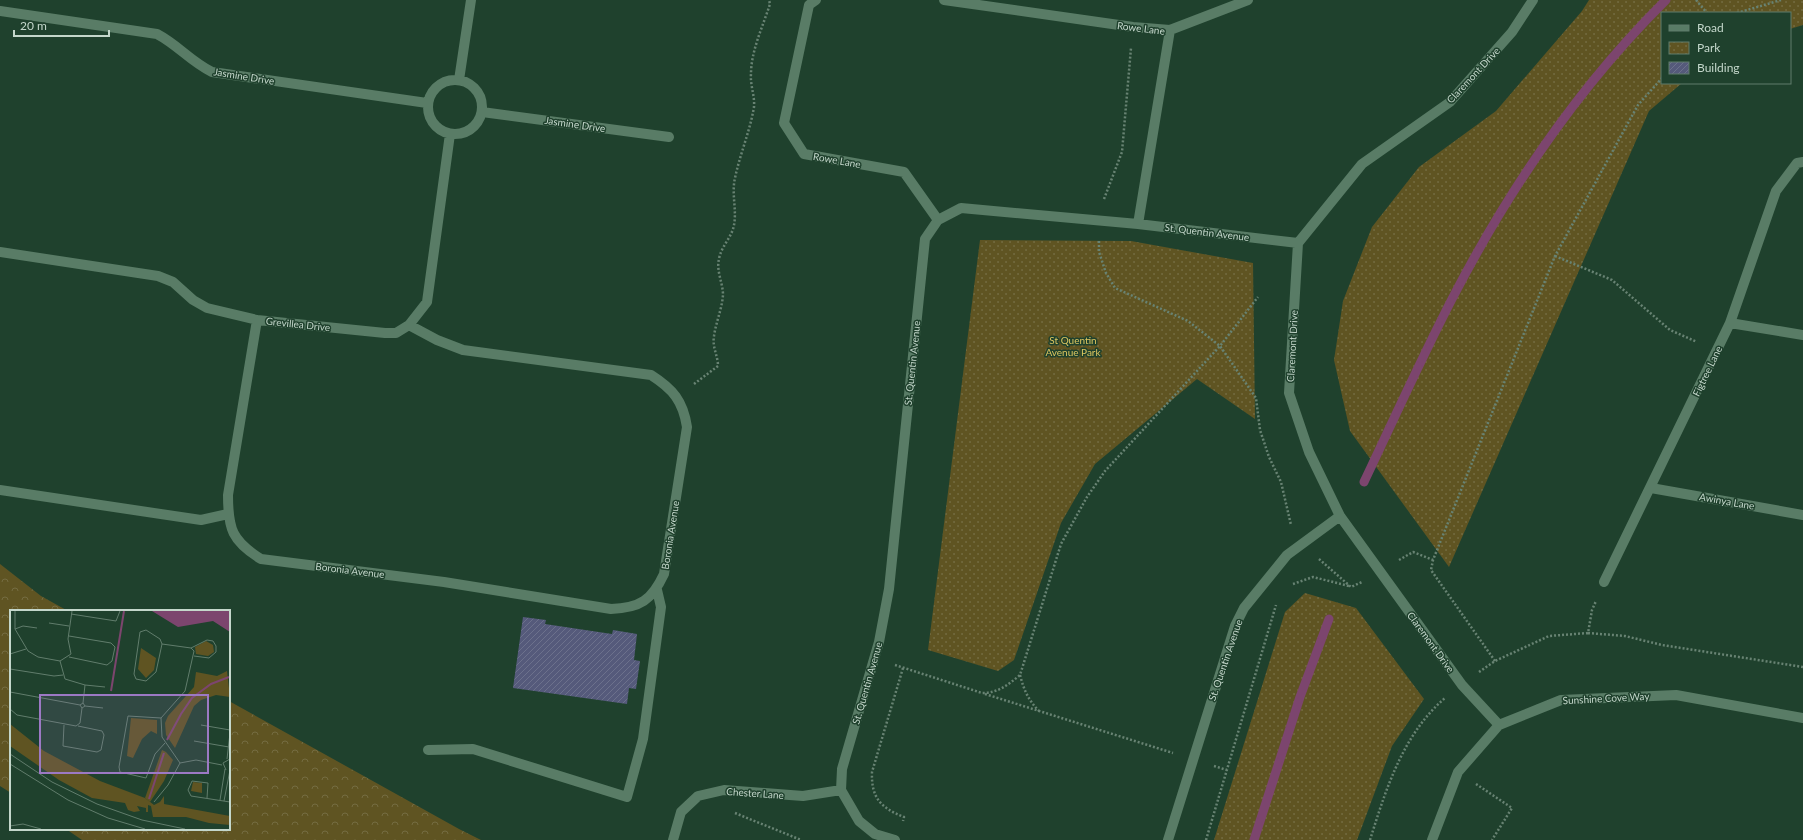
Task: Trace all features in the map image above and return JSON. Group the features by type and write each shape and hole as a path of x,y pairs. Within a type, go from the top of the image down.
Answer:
{"street":[{"path":"459,80 471,0"},
{"name":"Rowe Lane","path":"816,0 809,5 784,123 804,154 904,172 938,220"},
{"name":"Rowe Lane","path":"944,0 1133,27 1170,30 1138,224"},
{"path":"1170,30 1248,0"},
{"name":"Claremont Drive","path":"1499,725 1462,685 1340,516 1309,452 1289,393 1298,243 1362,164 1450,102 1512,32 1533,0"},
{"name":"Jasmine Drive","path":"0,11 157,34 169,40 196,64 212,72 428,103"},
{"path":"459,80 475,89 481,100 482,112 480,118 471,130 464,133 450,134 434,125 428,115 428,103 433,90 439,85 445,81 459,80"},
{"name":"Jasmine Drive","path":"482,112 669,137"},
{"name":"Grevillea Drive","path":"0,252 158,276 173,282 193,300 207,308 257,320 396,333 409,325 427,302 450,134"},
{"name":"Figtree Lane","path":"1604,582 1730,323 1776,191 1797,163 1803,162"},
{"name":"St. Quentin Avenue","path":"841,790 842,768 874,659 889,590 923,254 925,239 938,220 961,208 1100,220 1298,243"},
{"name":"Boronia Avenue","path":"257,320 228,495 228,514 232,532 243,548 260,559 444,582 612,609 629,608 643,602 657,590 664,574 687,427 685,411 666,385 651,375 463,350 437,340 409,325"},
{"path":"1730,323 1803,335"},
{"name":"Awinya Lane","path":"1651,488 1803,515"},
{"path":"0,490 201,520 228,514"},
{"name":"St. Quentin Avenue","path":"1168,840 1235,626 1244,608 1287,555 1340,516"},
{"path":"428,750 473,749 627,797 643,739 660,607 657,590"},
{"name":"Sunshine Cove Way","path":"1432,840 1458,772 1499,725 1561,700 1676,695 1803,718"},
{"name":"Chester Lane","path":"673,840 681,812 698,796 724,790 803,796 841,790"},
{"path":"841,790 859,821 875,834 895,840"}],"path":[{"path":"676,397 718,366 718,360 714,348 714,336 719,319 723,293 718,273 718,259 733,230 735,218 733,203 735,179 754,106 751,74 754,52 770,4 769,0"},
{"path":"1696,0 1706,12"},
{"path":"1740,12 1781,0"},
{"path":"1133,27 1122,152 1106,190 1100,220 1099,252 1106,273 1115,288 1188,321 1220,346 1256,398 1260,430 1269,457 1281,482 1295,538 1351,587"},
{"path":"1496,661 1431,570 1433,560 1555,256 1638,105 1661,79"},
{"path":"1555,256 1612,280 1670,330 1717,351"},
{"path":"1040,712 1030,702 1024,692 1020,674 1061,544 1083,502 1105,471 1220,346 1258,297"},
{"path":"1291,586 1313,577 1351,587 1359,584 1413,552 1433,560"},
{"path":"1206,840 1278,601"},
{"path":"1588,633 1625,636 1662,645 1803,667"},
{"path":"874,659 1227,770"},
{"path":"902,825 904,817 892,813 874,796 872,772 903,668"},
{"path":"982,693 991,693 1003,688 1020,674"},
{"path":"1458,772 1512,808 1492,840"},
{"path":"724,790 728,805 736,815 801,840"}],"green space":[{"path":"1589,0 1803,0 1803,25 1791,29 1791,12 1661,12 1661,84 1681,84 1649,111 1449,567 1350,431 1334,360 1343,301 1372,227 1419,167 1496,111 1582,11"},
{"name":"St Quentin Avenue Park","path":"980,240 1131,241 1253,263 1255,419 1197,379 1095,464 1061,523 1014,660 998,671 928,650"},
{"path":"0,564 41,596 66,610 10,610 10,792 0,786"},
{"path":"1305,593 1356,608 1424,699 1392,746 1357,840 1214,840 1285,612"},
{"path":"230,702 481,840 82,840 67,830 230,830"}],"building":[{"path":"523,617 546,620 545,624 612,634 613,630 637,634 634,660 640,661 636,689 629,688 627,704 513,688"}],"waterway":[{"path":"1364,482 1452,299 1521,180 1547,141 1575,104 1634,33 1666,0"},
{"path":"1254,840 1300,697 1329,619"}]}
